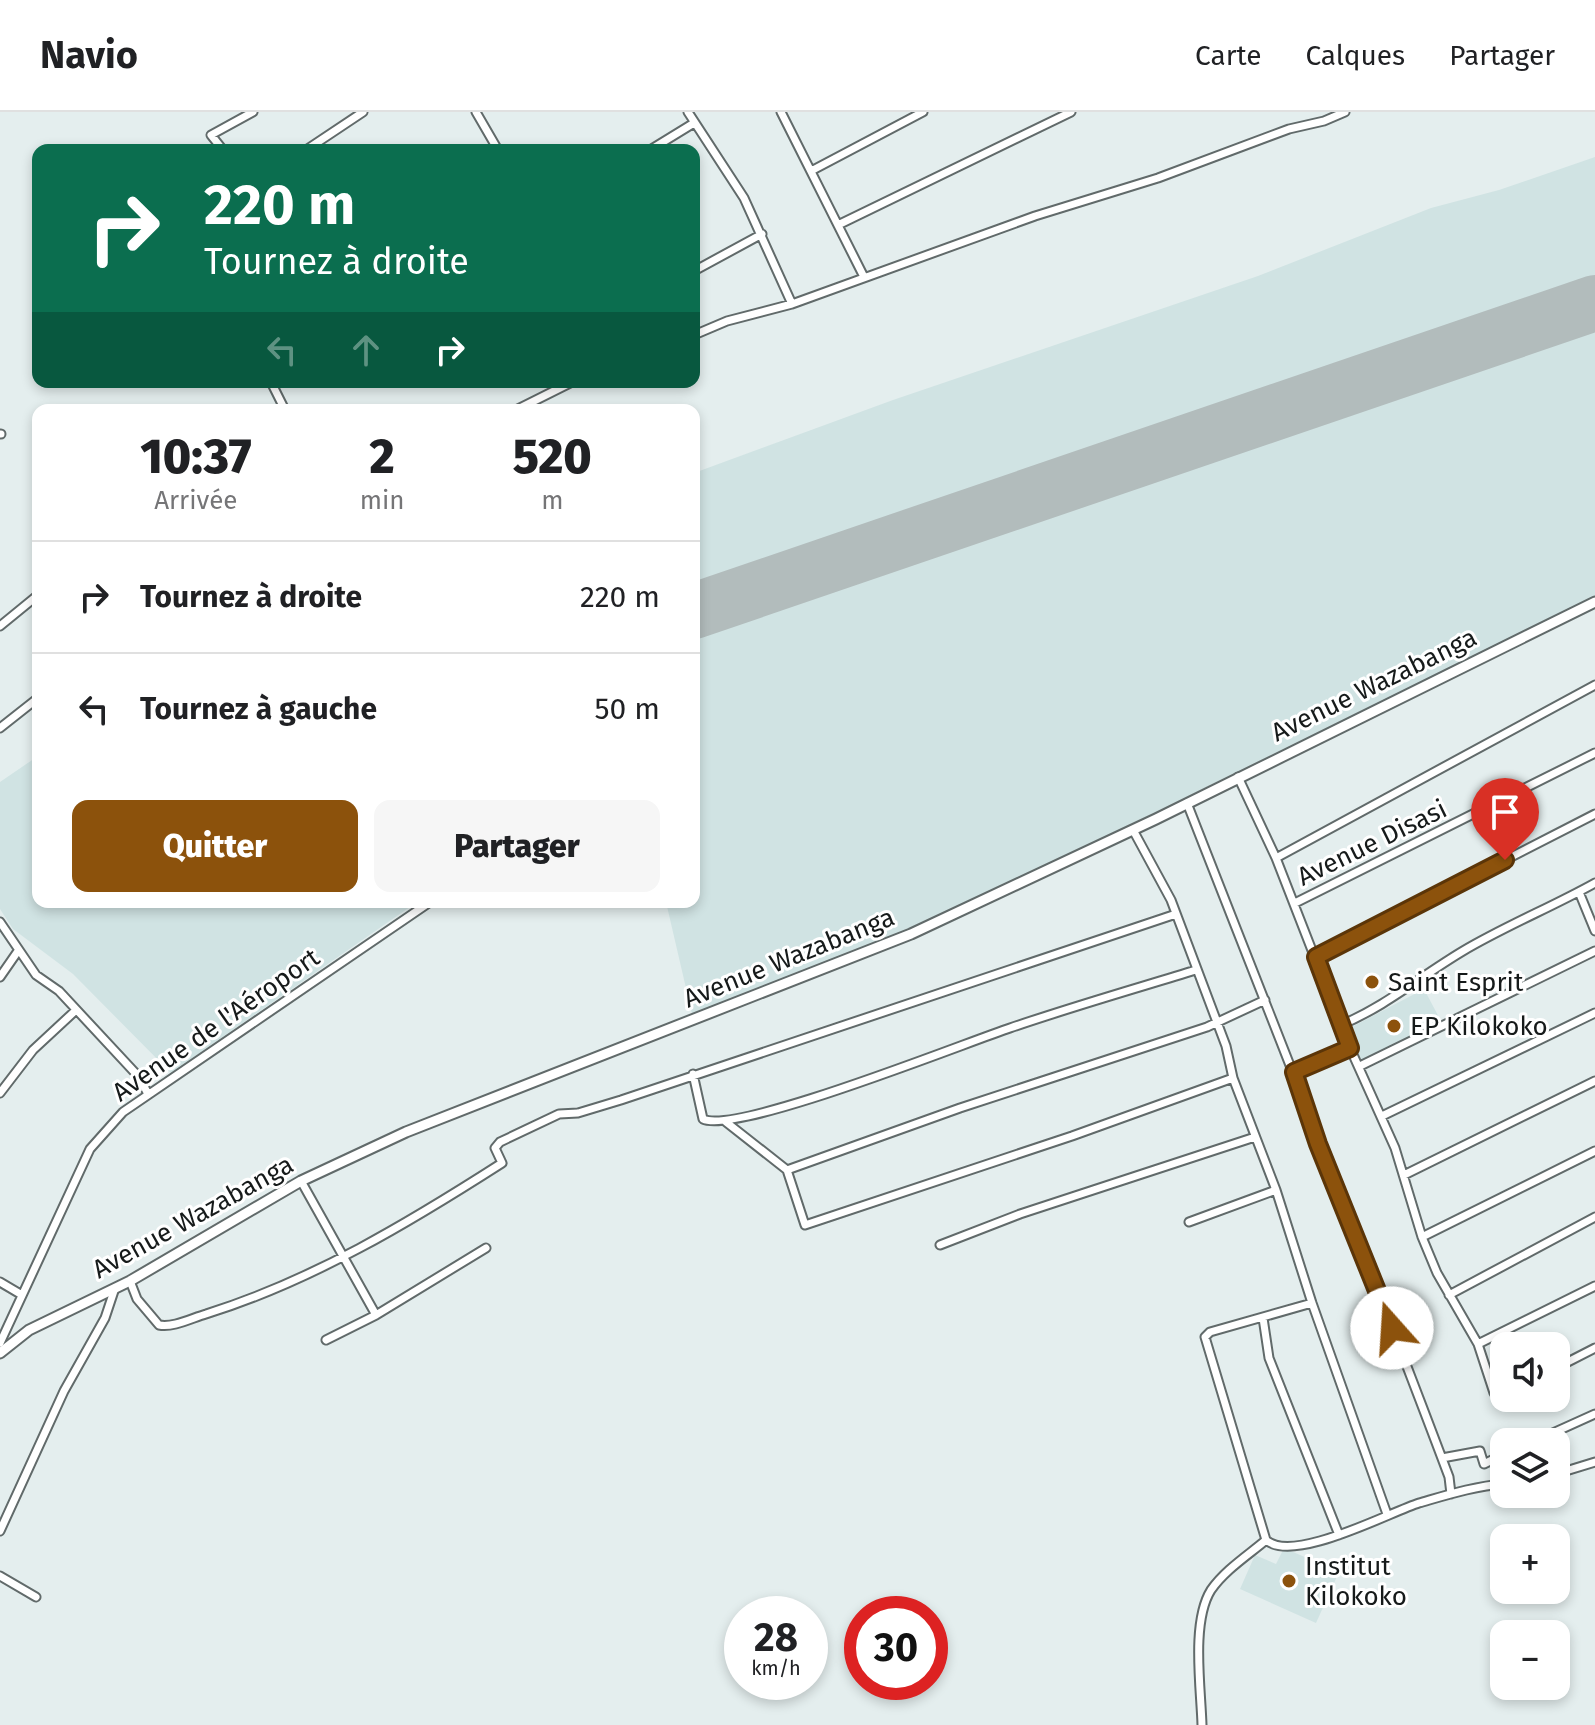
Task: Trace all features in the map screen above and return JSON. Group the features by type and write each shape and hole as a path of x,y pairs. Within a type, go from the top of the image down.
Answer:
{"main road":[{"name":"Avenue Wazabanga","path":"0,1353 29,1330 130,1281 301,1181 406,1132 897,940 1133,830 1595,602"}],"street":[{"path":"218,144 211,135 253,112"},
{"path":"315,144 363,112"},
{"path":"476,112 495,144"},
{"path":"688,112 737,184 792,304"},
{"path":"781,112 864,277"},
{"path":"811,171 923,112"},
{"path":"840,224 1071,112"},
{"path":"700,333 740,317 792,304 1345,112"},
{"path":"660,144 694,123"},
{"path":"700,268 762,234"},
{"path":"528,404 560,388"},
{"path":"0,626 32,600"},
{"path":"1276,858 1595,685"},
{"path":"0,728 32,703"},
{"name":"Avenue Disasi","path":"1295,903 1595,753"},
{"path":"1238,777 1276,858 1350,1048 1382,1116 1422,1237 1449,1295 1478,1344 1490,1381"},
{"path":"1187,803 1294,1072 1326,1164 1376,1280 1442,1458 1451,1494"},
{"path":"1316,957 1595,814"},
{"path":"1133,830 1159,874 1176,914 1276,1190 1312,1303 1387,1514"},
{"path":"1341,1025 1401,994 1426,973 1476,943 1595,883"},
{"path":"1579,892 1595,931"},
{"name":"Avenue de l'Aéroport","path":"0,1343 90,1149 123,1112 421,908"},
{"path":"130,1281 137,1299 153,1320 165,1326 238,1304 345,1255 435,1206 502,1163 495,1146 517,1132 559,1114 578,1113 621,1100 1176,914"},
{"path":"0,922 36,975 59,991 139,1077 148,1094"},
{"path":"0,977 18,951"},
{"path":"1360,1066 1595,951"},
{"path":"693,1074 703,1119 713,1124 726,1122 754,1116 912,1065 1009,1028 1196,970"},
{"path":"787,1170 1216,1022 1265,1000"},
{"path":"0,1093 33,1050 75,1011"},
{"path":"1382,1116 1595,1013"},
{"path":"1294,1072 1350,1048"},
{"path":"726,1122 787,1170 805,1225 1072,1136 1233,1078"},
{"path":"1404,1175 1595,1081"},
{"path":"940,1245 1020,1214 1255,1137"},
{"path":"1422,1237 1595,1151"},
{"path":"301,1181 376,1315"},
{"path":"1189,1222 1276,1190"},
{"path":"1449,1295 1595,1217"},
{"path":"326,1340 376,1315 486,1248"},
{"path":"0,1282 22,1295"},
{"path":"1478,1344 1595,1286"},
{"path":"0,1531 64,1391 105,1318 115,1288"},
{"path":"1312,1303 1210,1332 1205,1337 1266,1540 1277,1546 1339,1535 1387,1514 1451,1494 1490,1487"},
{"path":"1263,1318 1269,1358 1339,1535"},
{"path":"1570,1361 1595,1348"},
{"path":"1564,1428 1595,1414"},
{"path":"1442,1458 1480,1451 1484,1464 1490,1461"},
{"path":"1570,1470 1595,1462"},
{"path":"1202,1725 1200,1628 1203,1608 1225,1573 1266,1540"},
{"path":"0,1576 36,1597"}],"shaded area":[{"path":"1595,157 1595,597 898,938 692,1014 667,908 700,908 700,471 893,400 1258,276 1431,208 1499,190"},
{"path":"32,760 32,908 408,908 171,1073 73,974 13,929 0,909 0,782"},
{"name":"EP Kilokoko","path":"1424,989 1442,1023 1363,1064 1346,1030"},
{"name":"Institut Kilokoko","path":"1284,1548 1339,1572 1316,1623 1240,1589 1255,1555 1276,1564"}],"runway":[{"path":"700,609 1595,303"}],"place":[{"name":"Saint Esprit","path":"1372,982"},
{"name":"EP Kilokoko","path":"1394,1026"},
{"name":"Institut Kilokoko","path":"1289,1581"}],"route":[{"path":"1392,1328 1376,1280 1318,1144 1294,1072 1350,1048 1316,957 1505,860"}]}
